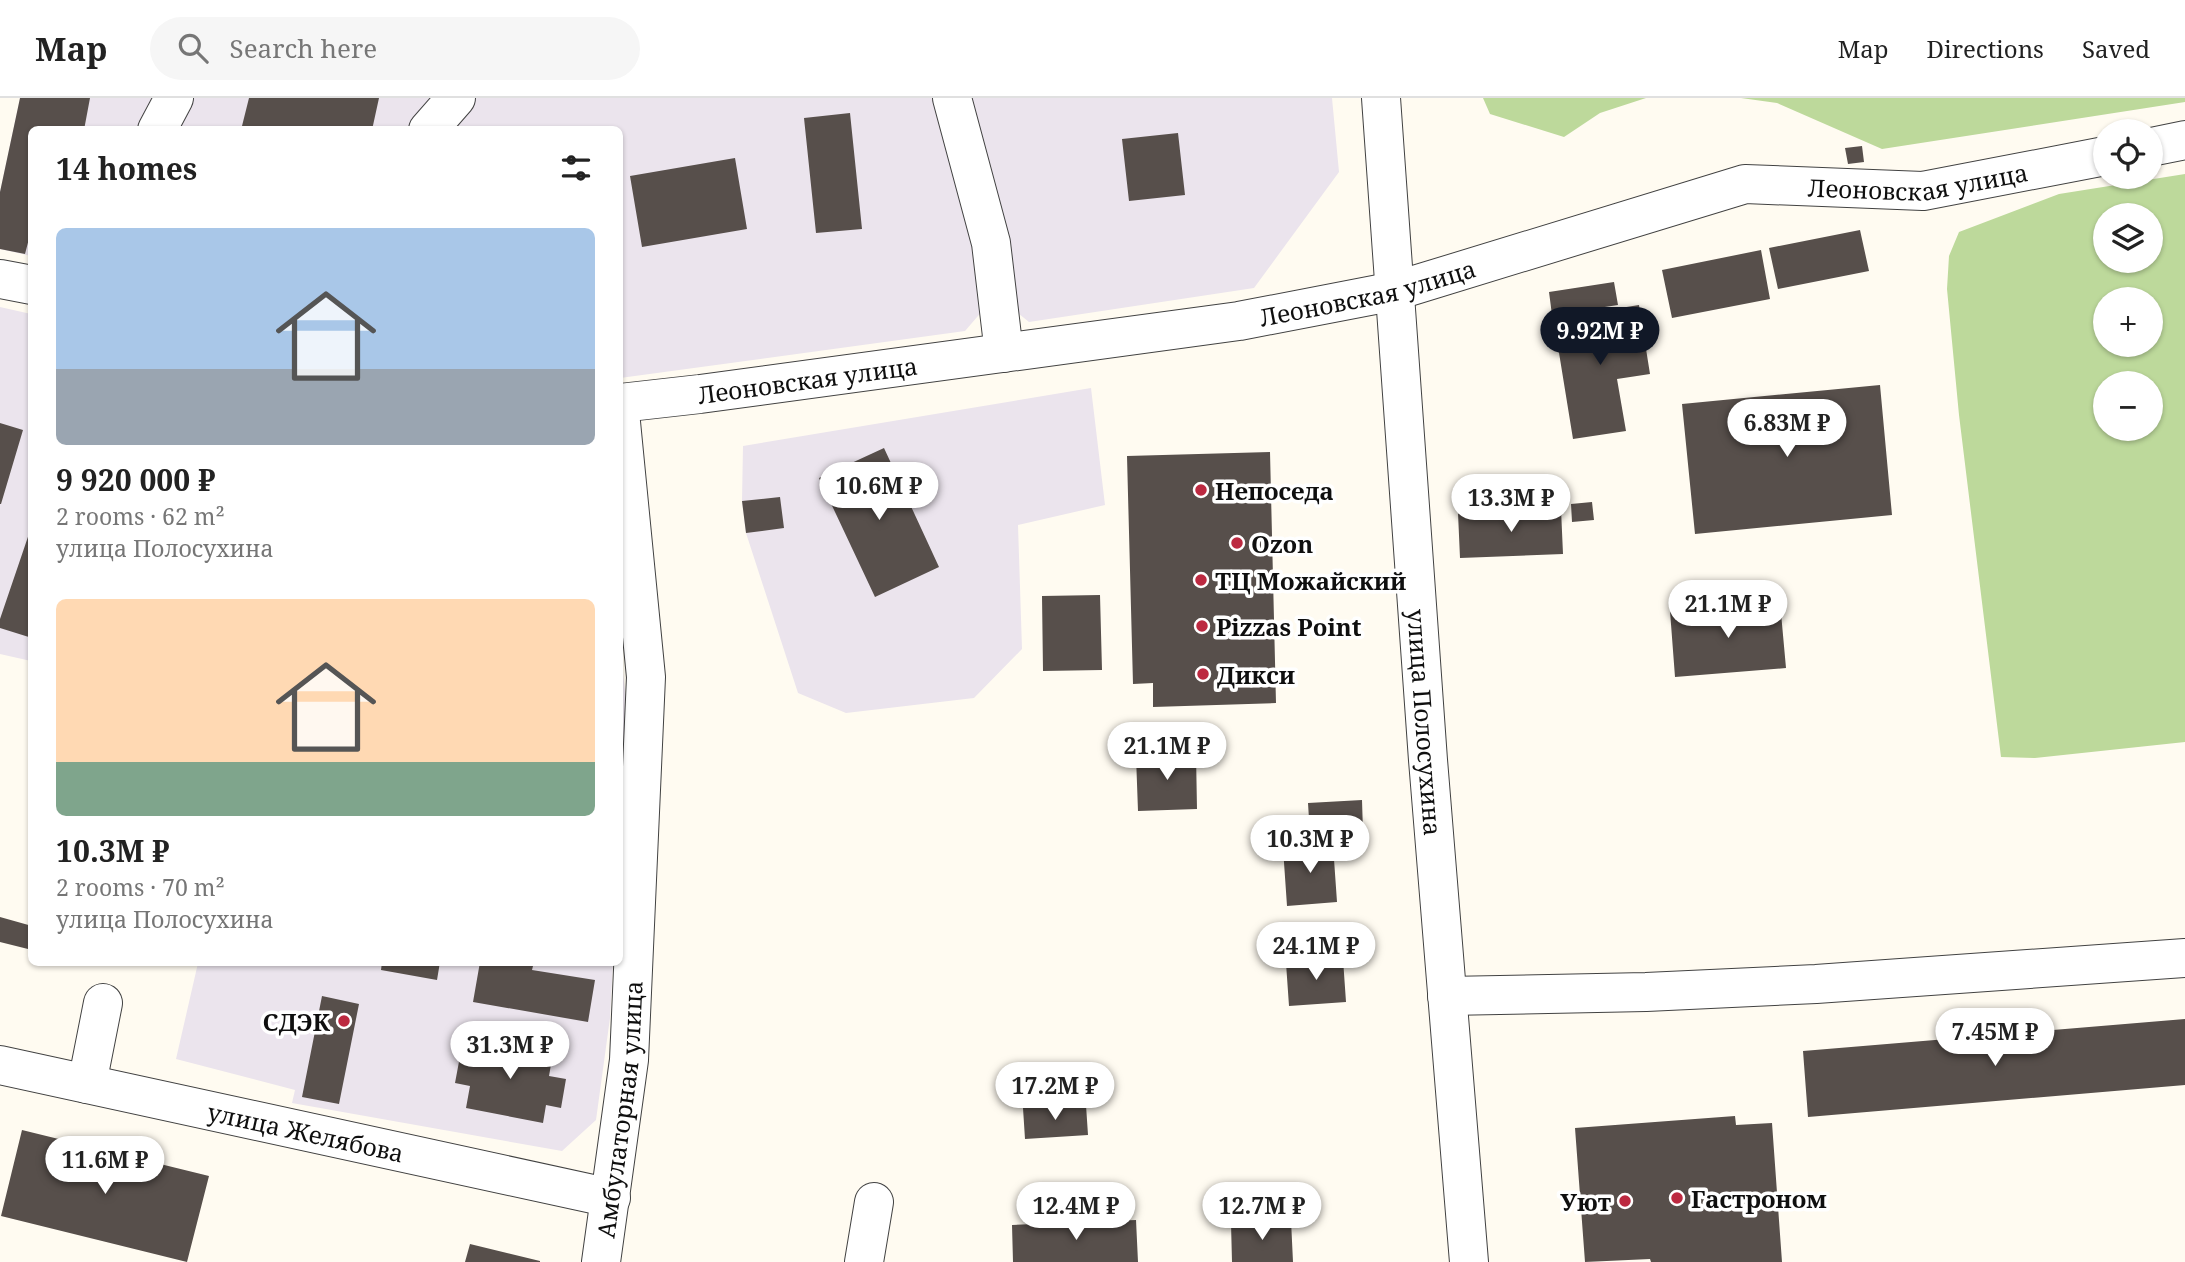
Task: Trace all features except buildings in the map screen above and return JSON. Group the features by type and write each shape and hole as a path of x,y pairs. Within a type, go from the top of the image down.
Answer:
{"street":[{"path":"159,126 174,98"},
{"path":"432,126 456,98"},
{"path":"952,98 991,243 1004,353"},
{"name":"улица Полосухина","path":"1381,98 1428,760 1469,1262"},
{"path":"2163,145 2185,140"},
{"name":"Леоновская улица","path":"623,403 1239,321 1395,291 1745,184 1923,191 2093,158"},
{"path":"0,279 28,284"},
{"name":"Амбулаторная улица","path":"601,1262 629,1060 646,677 623,443"},
{"path":"1447,996 1672,991 1816,984 2185,958"},
{"path":"87,1084 103,1003"},
{"name":"улица Желябова","path":"0,1065 611,1198"},
{"path":"864,1262 874,1202"}],"shaded area":[{"path":"20,98 1332,98 1339,172 1254,288 1029,322 1009,306 984,309 965,331 623,378 623,126 28,126 28,255 0,249 0,192"},
{"path":"0,307 28,313 28,660 0,654"},
{"path":"1091,388 1105,505 1018,525 1022,649 974,698 846,713 798,693 746,533 742,501 743,446"},
{"path":"623,673 627,707 623,785"},
{"path":"197,966 613,966 610,1018 596,1120 562,1151 292,1103 295,1090 176,1059"}],"green space":[{"path":"1483,98 1646,98 1600,113 1564,137 1490,114"},
{"path":"1741,98 2185,98 2185,102 1882,149 1777,103"},
{"path":"2185,174 2185,742 2035,758 2001,757 1959,415 1947,289 1949,256 1959,232 2059,194 2093,189 2163,189 2163,177"}],"place":[{"name":"Непоседа","path":"1201,490"},
{"name":"Ozon","path":"1237,543"},
{"name":"ТЦ Можайский","path":"1201,580"},
{"name":"Pizzas Point","path":"1202,626"},
{"name":"Дикси","path":"1203,674"},
{"name":"СДЭК","path":"344,1021"},
{"name":"Гастроном","path":"1677,1198"},
{"name":"Уют","path":"1625,1201"}]}
